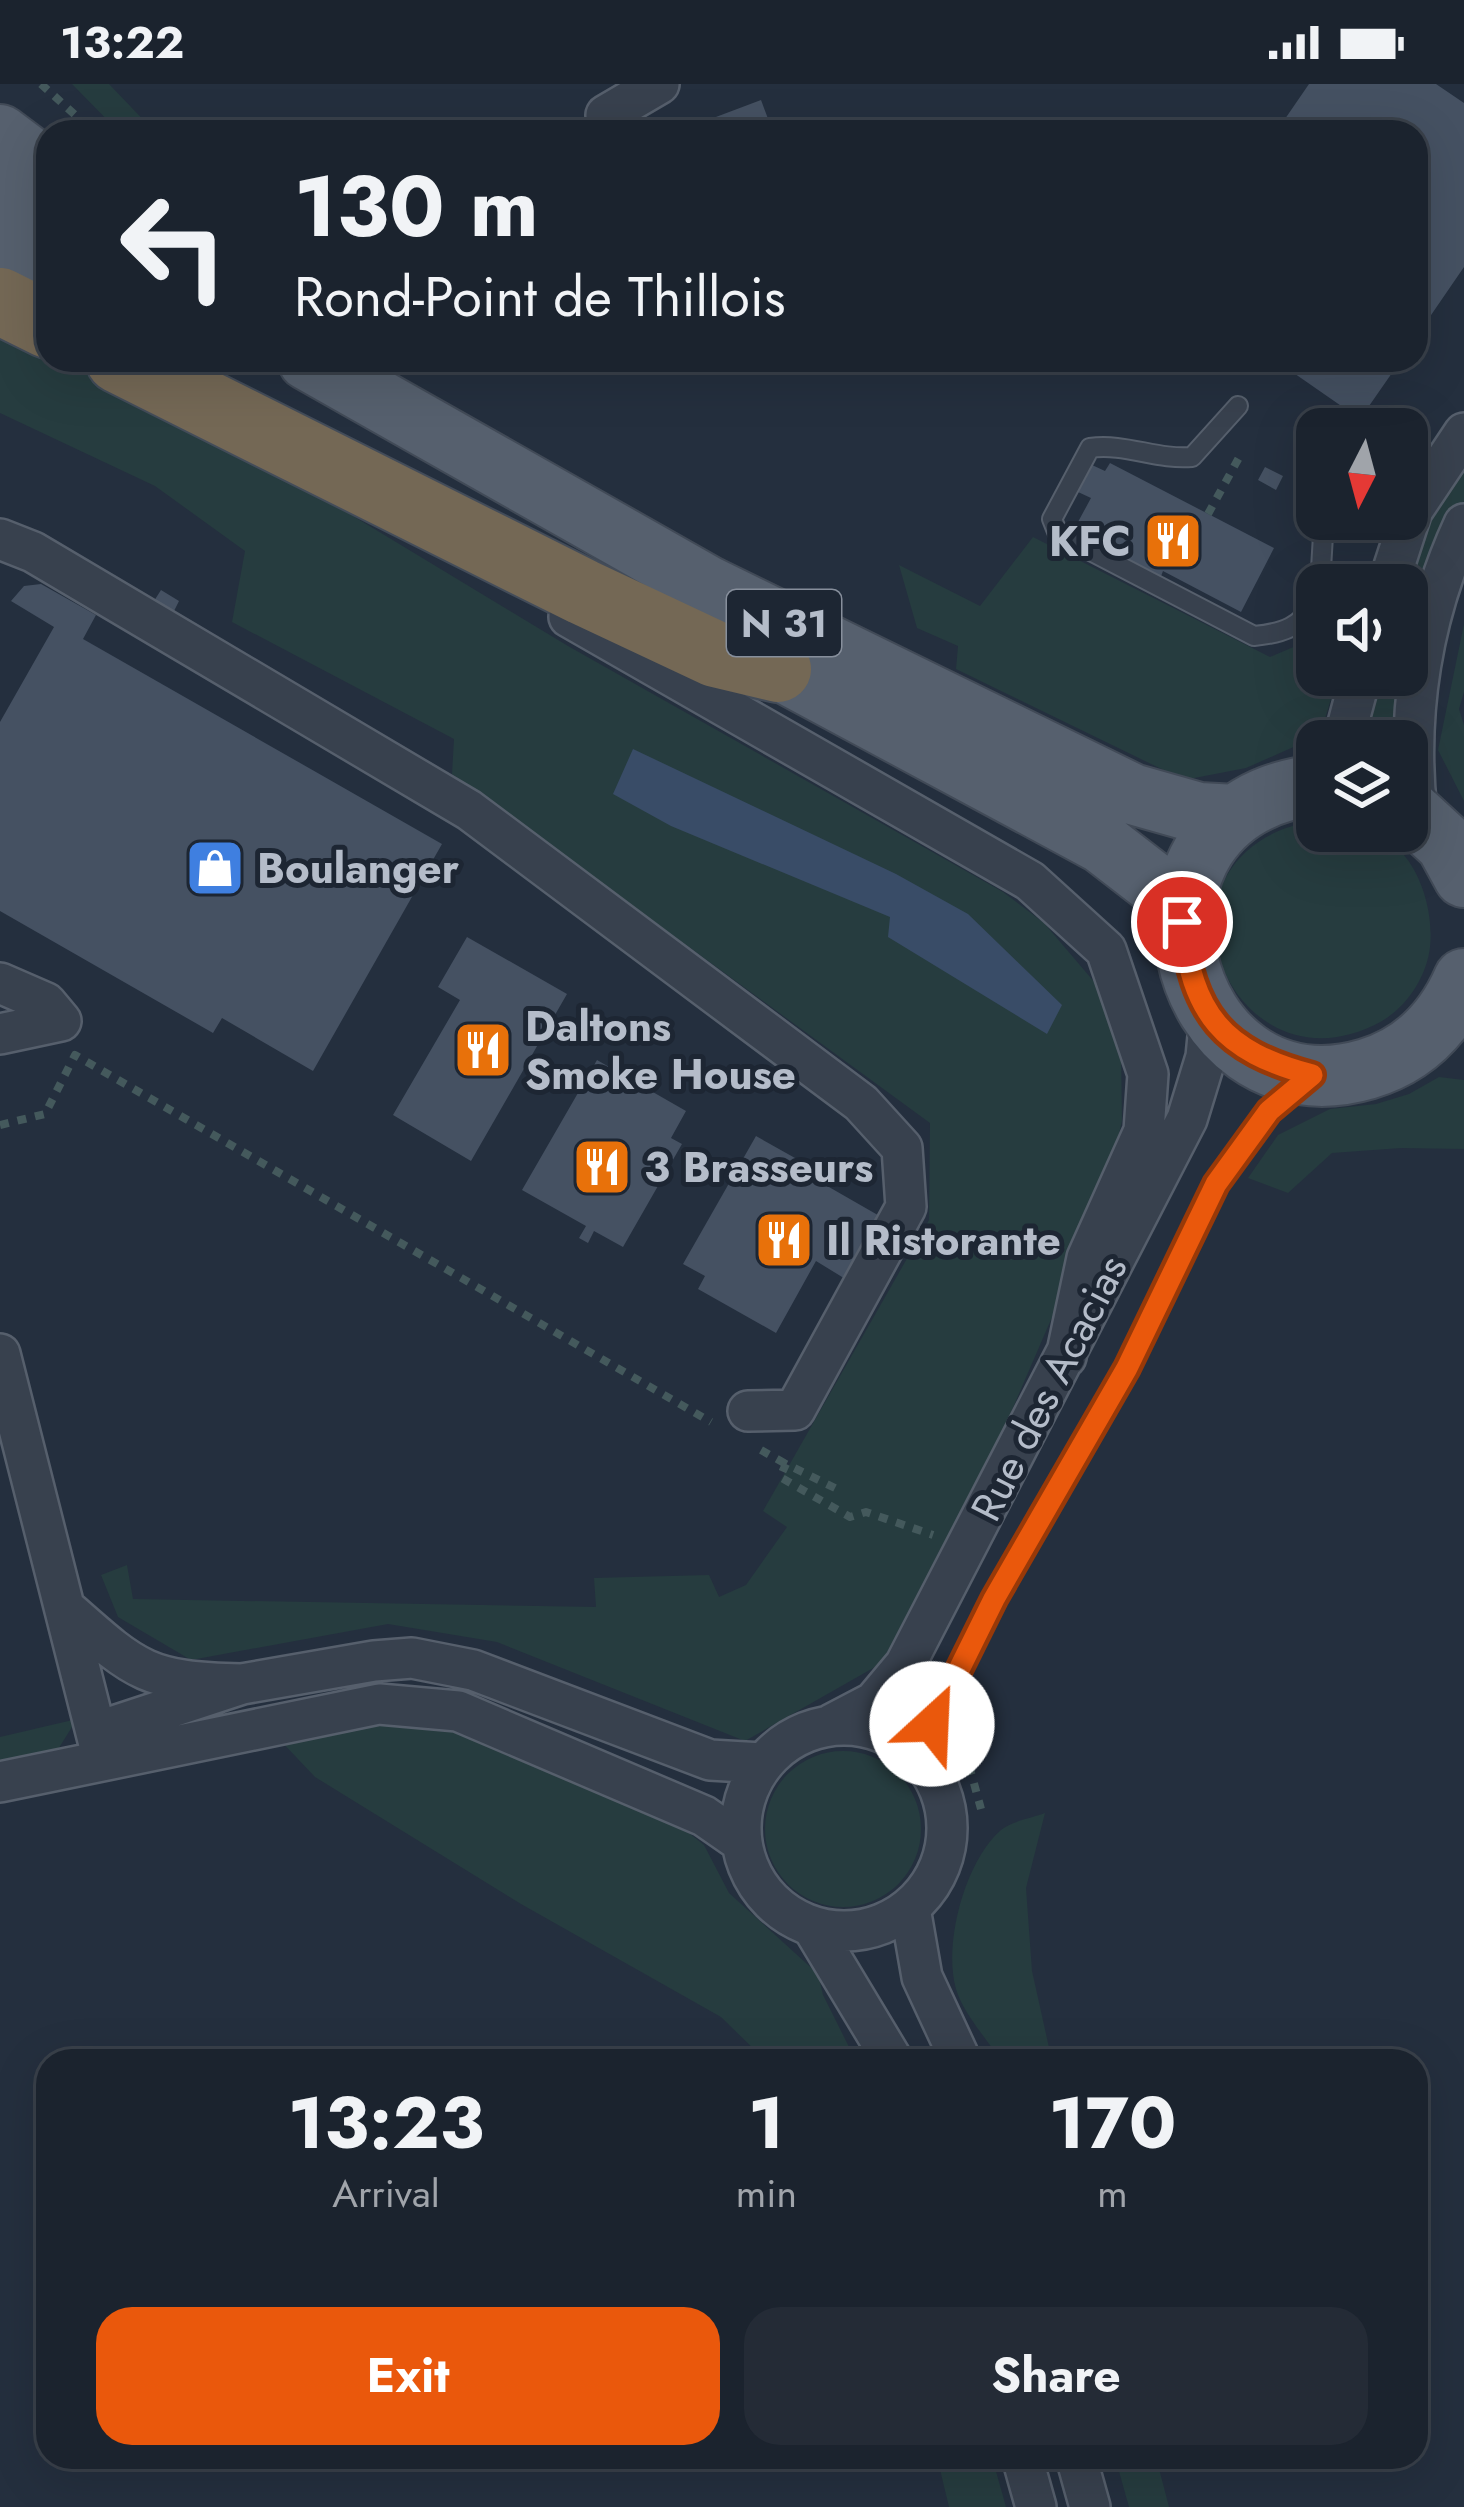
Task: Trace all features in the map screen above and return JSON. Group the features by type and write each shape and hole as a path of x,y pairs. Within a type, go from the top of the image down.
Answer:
{"highway":[{"path":"0,301 36,319"},
{"path":"143,372 715,654 778,669"}],"main road":[{"path":"0,135 36,162"},
{"path":"0,198 36,218"},
{"path":"0,261 36,280"},
{"name":"N 31","path":"215,372 1102,843 1168,894 1182,922"},
{"name":"N 31","path":"336,372 709,586 1110,784 1199,813 1236,815"},
{"path":"1296,786 1236,815 1198,862 1186,891 1182,922 1187,971 1210,1016 1238,1045 1273,1064 1312,1075 1351,1073 1443,1044 1464,979"},
{"path":"1428,827 1446,844 1464,877"}],"street":[{"path":"606,115 659,84"},
{"path":"1395,564 1412,511 1464,434"},
{"path":"393,495 428,531 493,574 1030,881 1106,950 1148,1074 1144,1131 1087,1258 1066,1357"},
{"path":"1413,720 1440,576 1464,524"},
{"path":"0,538 33,552 470,809 861,1103 902,1148 906,1207 795,1410 738,1427"},
{"path":"0,983 46,1003 62,1021 0,1034"},
{"name":"Rue des Acacias","path":"832,1724 874,1702 904,1665 1187,1119 1206,1057 1210,1016"},
{"path":"0,1354 100,1746"},
{"path":"66,1609 139,1670 181,1682 242,1684 412,1658 473,1670 710,1760 762,1763"},
{"path":"0,1782 100,1746 242,1684"},
{"path":"100,1746 379,1705 458,1711 704,1816 740,1841"},
{"path":"832,1724 858,1724 907,1745 926,1763 941,1790 948,1820 946,1852 932,1883 910,1908 881,1926 848,1932 813,1928 778,1909 752,1879 740,1841 743,1800 762,1763 793,1736 832,1724"},
{"path":"910,1908 922,1977 955,2049"},
{"path":"813,1928 886,2049"},
{"path":"1025,2469 1036,2507"},
{"path":"1079,2469 1090,2507"}],"lane":[{"path":"1238,406 1192,457 1171,459 1111,445 1090,448 1052,519 1058,534 1254,636 1296,627"},
{"name":"Rue des Acacias","path":"926,1763 932,1724 946,1689 1127,1368 1216,1184 1269,1111 1312,1075"}],"path":[{"path":"41,84 81,120"},
{"path":"1208,514 1241,454"},
{"path":"0,1124 45,1114 75,1055 738,1427 786,1464 835,1488"},
{"path":"786,1464 780,1477 850,1517 866,1512 933,1535 923,1553"}],"green space":[{"path":"72,84 109,84 144,120 107,120"},
{"path":"0,328 36,343 36,372 105,372 138,386 568,646 1003,892 1044,923 1096,984 1121,1049 1122,1121 1104,1197 1008,1419 882,1663 745,1741 497,1642 388,1624 191,1660 118,1617 101,1575 127,1565 133,1599 596,1607 594,1578 709,1575 719,1597 746,1585 787,1527 763,1511 929,1220 930,1123 452,774 454,739 232,622 245,551 155,486 0,413"},
{"path":"1464,460 1464,501 1445,531 1428,592 1428,564 1415,564 1422,540 1428,540 1433,508"},
{"path":"1033,537 1270,657 1296,646 1296,696 1332,696 1324,720 1296,720 1296,746 1246,768 1184,780 956,669 958,646 917,628 899,565 980,606"},
{"path":"1464,624 1464,692 1459,709 1464,725 1464,801 1438,750"},
{"path":"1374,696 1402,696 1398,720 1367,720"},
{"path":"1296,826 1296,852 1401,852 1417,876 1431,930 1425,968 1415,989 1382,1021 1332,1038 1289,1033 1253,1011 1228,979 1215,939 1217,899 1237,861 1276,832"},
{"path":"1439,1077 1464,1080 1464,1149 1332,1153 1288,1193 1248,1178 1278,1135 1330,1109 1376,1104 1409,1094"},
{"path":"77,1719 57,1751 0,1764 0,1737"},
{"path":"388,1723 468,1728 670,1818 704,1845 729,1893 818,1974 823,1995 850,2049 754,2049 721,2017 521,1904 315,1777 279,1739"},
{"path":"843,1751 873,1757 898,1774 915,1799 921,1829 915,1859 898,1884 873,1901 843,1907 813,1901 788,1884 771,1859 765,1829 771,1799 788,1774 813,1757"},
{"path":"1045,1813 1026,1888 1032,1971 1049,2049 993,2049 959,1998 953,1971 955,1927 968,1882 988,1844 1016,1822"},
{"path":"940,2469 995,2469 1006,2507 949,2507"},
{"path":"1118,2469 1159,2469 1169,2507 1129,2507"}],"water":[{"path":"633,749 896,874 968,914 1062,1005 1047,1034 888,937 890,917 671,826 613,794"}],"building":[{"path":"1309,84 1436,84 1464,103 1464,267 1428,320 1428,120 1284,120"},
{"path":"761,100 768,120 708,120"},
{"path":"1292,372 1393,372 1368,408 1344,408"},
{"name":"KFC","path":"1110,463 1274,548 1241,612 1163,571 1160,579 1072,533 1091,498 1078,492 1092,465 1105,471"},
{"path":"1265,467 1283,476 1276,490 1258,480"},
{"name":"Boulanger","path":"41,584 96,615 83,639 442,844 313,1071 222,1018 213,1033 0,911 0,722 54,627 11,601 24,586"},
{"path":"161,590 179,601 174,611 154,601"},
{"name":"Daltons Smoke House","path":"467,937 567,994 471,1161 393,1115 460,1000 438,987"},
{"name":"3 Brasseurs","path":"597,1060 686,1111 671,1138 682,1144 623,1247 594,1231 588,1243 579,1238 586,1226 522,1190"},
{"name":"Il Ristorante","path":"756,1136 820,1172 815,1179 883,1218 847,1280 816,1261 776,1333 698,1289 705,1276 683,1264"}],"place":[{"name":"KFC","path":"1173,541"},
{"name":"Boulanger","path":"215,868"},
{"name":"Daltons Smoke House","path":"483,1050"},
{"name":"3 Brasseurs","path":"602,1167"},
{"name":"Il Ristorante","path":"784,1240"}],"route":[{"path":"932,1724 994,1599 1127,1368 1216,1184 1269,1111 1312,1075 1273,1064 1238,1045 1210,1016 1187,971 1182,922"}]}
